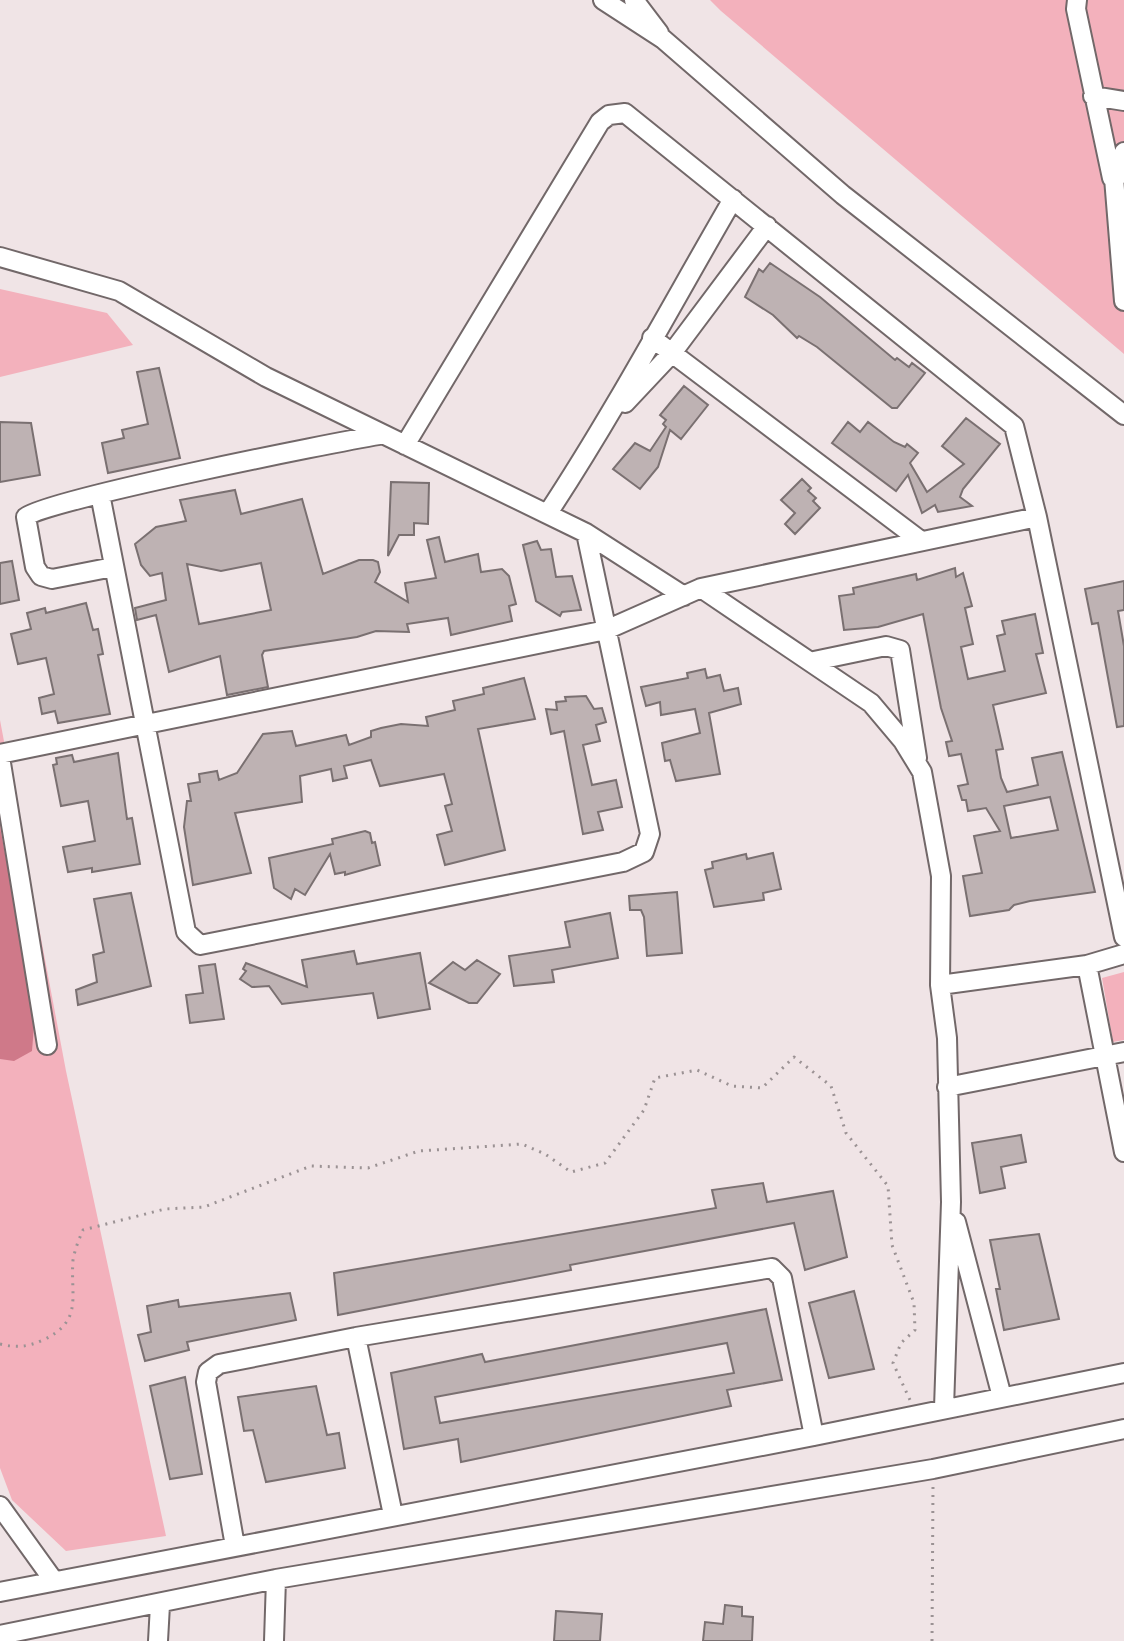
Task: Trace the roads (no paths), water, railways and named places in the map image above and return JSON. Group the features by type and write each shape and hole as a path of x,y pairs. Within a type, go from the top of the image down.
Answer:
{"street":[{"path":"603,0 663,39 843,195 1124,415"},
{"path":"634,0 663,39"},
{"path":"1077,0 1109,174 1114,178 1124,301"},
{"path":"1093,96 1124,101"},
{"path":"405,445 600,122 609,115 625,113 1014,426 1037,517 1124,937"},
{"path":"1114,178 1119,175 1124,152"},
{"path":"548,513 607,423 652,338 733,199"},
{"path":"607,423 672,353 767,226"},
{"path":"0,257 119,291 266,377 379,435 586,533 684,596"},
{"path":"652,338 921,541"},
{"path":"113,567 52,579 41,576 35,567 26,517 35,510 100,494 379,435"},
{"path":"100,494 143,727 186,932 200,945 623,862 644,852 650,834 586,533"},
{"path":"47,1045 0,756 606,630 701,588 1037,517"},
{"path":"701,588 814,661 871,703 918,760"},
{"path":"814,661 886,646 900,650 941,876 940,985 947,1038 951,1202 944,1408"},
{"path":"940,985 1087,965 1124,954"},
{"path":"1087,965 1124,1152"},
{"path":"947,1087 1124,1052"},
{"path":"951,1202 1002,1397"},
{"path":"235,1546 206,1382 208,1372 219,1364 356,1337 772,1268 782,1278 814,1436"},
{"path":"356,1337 393,1515"},
{"path":"0,1592 814,1436 1124,1373"},
{"path":"0,1635 160,1605 276,1579 933,1469 1124,1429"},
{"path":"0,1506 54,1581"},
{"path":"274,1641 276,1579"},
{"path":"158,1641 160,1605"}]}
